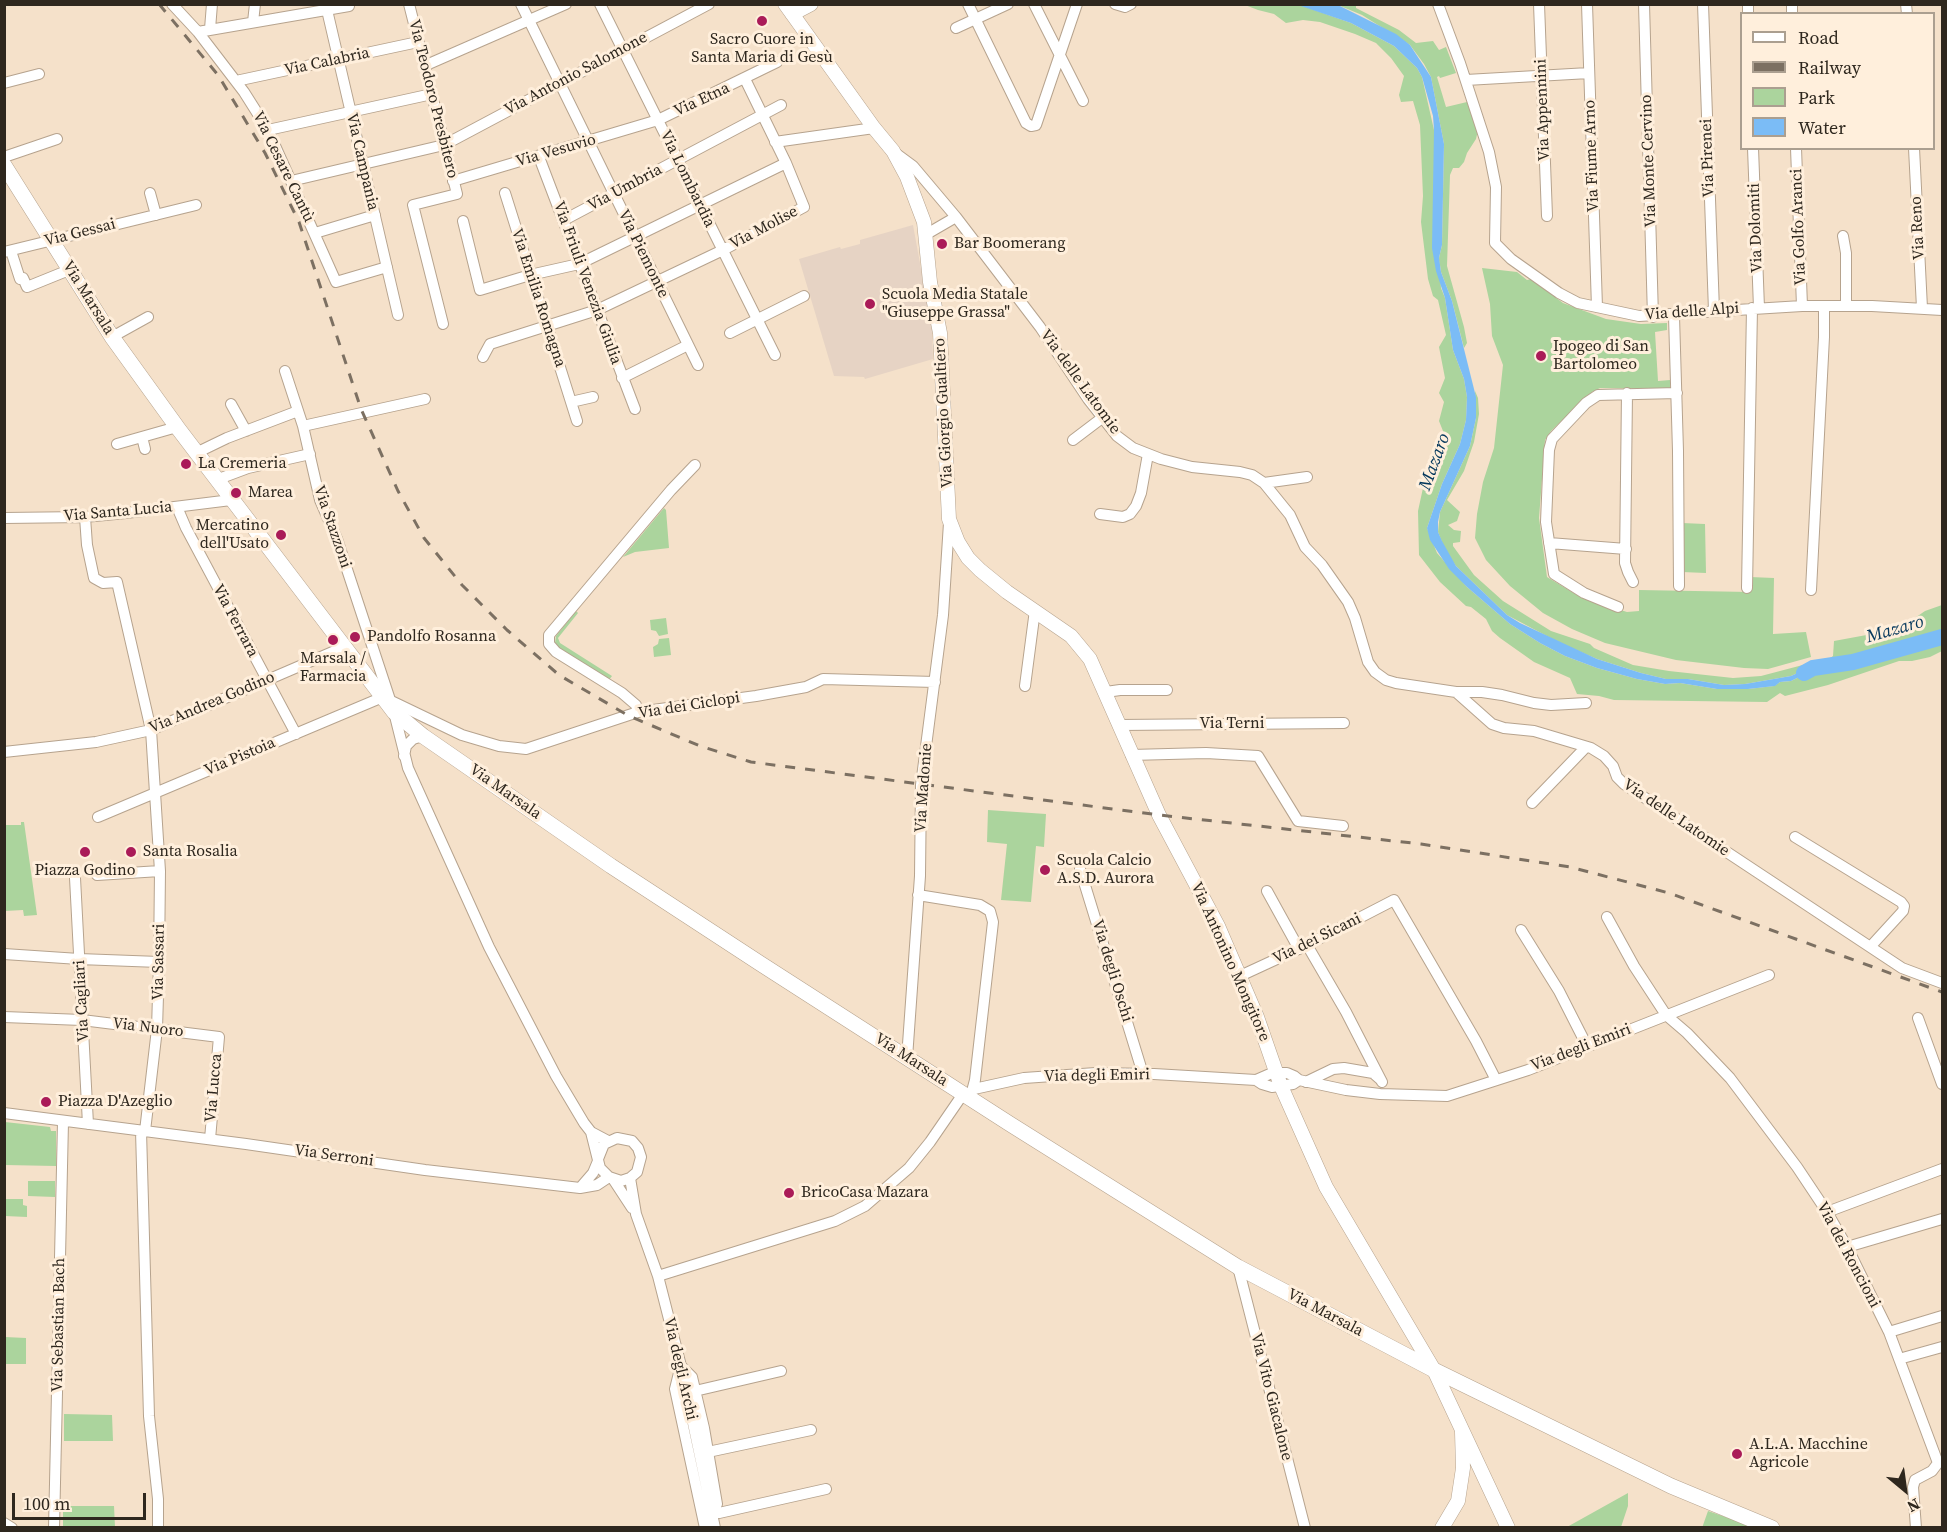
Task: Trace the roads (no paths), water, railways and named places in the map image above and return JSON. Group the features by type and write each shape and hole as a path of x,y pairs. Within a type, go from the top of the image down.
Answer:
{"main road":[{"name":"Via Marsala","path":"4,165 112,337 196,453 388,702 423,736 621,873 907,1058 969,1094 1238,1267 1434,1370 1671,1486 1772,1527"}],"street":[{"path":"210,29 212,4"},
{"path":"254,22 255,4"},
{"path":"198,32 254,22 293,10 327,10 362,4"},
{"name":"Via Teodoro Presbitero","path":"409,4 457,194 413,206 443,324"},
{"name":"Via Piemonte","path":"521,4 698,365"},
{"path":"424,66 566,4"},
{"name":"Via Lombardia","path":"600,4 775,355"},
{"path":"788,9 811,4"},
{"path":"968,4 1026,123 1031,126 1036,125 1077,4"},
{"path":"956,28 1008,4"},
{"path":"1034,4 1083,101"},
{"path":"1115,4 1125,7 1131,4"},
{"name":"Via delle Alpi","path":"1438,4 1489,152 1496,187 1495,243 1511,259 1559,293 1578,303 1653,317 1802,306 1942,310"},
{"name":"Via Appennini","path":"1539,4 1547,216"},
{"name":"Via Fiume Arno","path":"1587,4 1597,307"},
{"name":"Via Monte Cervino","path":"1644,4 1653,317"},
{"name":"Via Pirenei","path":"1703,4 1714,312"},
{"name":"Via Cesare Cantù","path":"172,5 198,32 236,81 268,130 336,282 387,267"},
{"name":"Via Antonio Salomone","path":"291,181 444,145 706,5"},
{"name":"Via Giorgio Gualtiero","path":"788,9 893,151 916,199 924,222 930,282 940,333 950,519 958,542 968,558"},
{"name":"Via Campania","path":"327,10 398,315"},
{"name":"Via Calabria","path":"236,81 418,42"},
{"name":"Via Etna","path":"658,120 777,63"},
{"path":"1466,80 1589,73"},
{"path":"5,79 39,74"},
{"name":"Via Molise","path":"483,357 490,344 597,310 723,250 804,207 786,163 745,80"},
{"path":"268,130 432,94"},
{"name":"Via Umbria","path":"564,220 781,105"},
{"name":"Via Vesuvio","path":"453,181 658,120"},
{"path":"775,142 874,128"},
{"path":"4,157 57,139"},
{"name":"Via Dolomiti","path":"1746,588 1755,308 1753,150"},
{"name":"Via Golfo Aranci","path":"1796,150 1802,306"},
{"name":"Via Reno","path":"1914,150 1922,308"},
{"name":"Via delle Latomie","path":"893,151 913,166 956,217 1040,327 1102,418 1117,435 1132,448 1148,454 1191,467 1252,475 1264,483"},
{"name":"Via Friuli Venezia Giulia","path":"539,157 634,409"},
{"path":"463,221 480,290 530,275 579,264 786,163"},
{"path":"150,193 156,215"},
{"name":"Via Emilia Romagna","path":"505,193 577,421"},
{"name":"Via Gessai","path":"8,251 196,205"},
{"path":"315,233 375,215"},
{"path":"925,235 956,217"},
{"path":"1843,236 1846,253 1846,306"},
{"path":"8,251 20,279 23,278 27,287 69,270"},
{"path":"730,333 804,296"},
{"path":"1811,590 1824,306"},
{"path":"1674,316 1679,586"},
{"path":"112,337 148,317"},
{"path":"622,378 688,345"},
{"name":"Via Stazzoni","path":"285,371 303,426 320,500 337,539 404,757 426,811 489,947 565,1092 591,1132"},
{"path":"1627,393 1626,549 1628,572 1633,582"},
{"path":"1618,607 1584,593 1554,574 1545,507 1549,450 1552,439 1586,402 1598,395 1677,393"},
{"path":"571,402 593,398"},
{"path":"303,426 425,399"},
{"path":"231,404 246,431"},
{"path":"196,453 298,411"},
{"path":"1072,440 1102,418"},
{"path":"117,444 177,427"},
{"path":"142,437 145,449"},
{"path":"216,480 248,468 310,454"},
{"path":"1100,514 1123,517 1130,514 1141,493 1148,454"},
{"path":"638,712 636,705 622,693 556,652 549,644 549,635 671,490 695,465"},
{"path":"1264,483 1306,477"},
{"path":"1264,483 1290,515 1305,547 1322,565 1348,602 1356,618 1368,662 1375,672 1386,680 1456,692 1492,693 1534,704 1586,703"},
{"name":"Via Santa Lucia","path":"4,518 85,517 231,500"},
{"name":"Via Ferrara","path":"177,507 296,734"},
{"name":"Via Sassari","path":"85,517 87,545 94,578 103,583 117,582 151,730 160,871 159,962 157,1029 143,1131 149,1416 158,1499 158,1527"},
{"name":"Via Madonie","path":"907,1058 918,895 921,785 944,615 950,519"},
{"path":"1549,543 1626,549"},
{"name":"Via Antonino Mongitore","path":"968,558 993,581 1071,636 1090,659 1131,755 1177,851 1193,876 1218,926 1240,976 1279,1079 1326,1187 1434,1370 1508,1527"},
{"path":"1025,686 1035,610"},
{"path":"348,651 372,648"},
{"name":"Via Andrea Godino","path":"4,752 96,742 151,730 267,680 348,651"},
{"name":"Via dei Ciclopi","path":"388,702 462,735 499,746 526,748 638,712 756,696 806,687 823,679 935,682"},
{"path":"1106,692 1167,690"},
{"name":"Via delle Latomie","path":"1456,692 1492,724 1504,728 1534,731 1586,747 1604,756 1624,784 1902,968 1942,983"},
{"name":"Via Pistoia","path":"98,817 296,734 388,702"},
{"name":"Via Terni","path":"1119,725 1344,723"},
{"path":"404,757 406,746 413,739 423,736"},
{"path":"1532,803 1586,747"},
{"path":"4,759 18,751"},
{"path":"1131,755 1206,753 1258,756 1298,821 1343,826"},
{"path":"1795,837 1904,906 1903,911 1871,946"},
{"name":"Via degli Oschi","path":"1080,869 1143,1074"},
{"path":"97,875 160,871"},
{"name":"Via Cagliari","path":"75,878 88,1124"},
{"path":"1267,891 1346,1012 1387,1095"},
{"path":"658,1276 835,1221 865,1206 909,1168 969,1094 993,922 990,911 980,905 918,895"},
{"name":"Via dei Sicani","path":"1240,976 1303,947 1394,900 1476,1041 1496,1080"},
{"name":"Via dei Roncioni","path":"1607,916 1634,966 1666,1015 1687,1033 1730,1078 1797,1167 1847,1247 1888,1332 1938,1463 1932,1471 1915,1480 1913,1487 1916,1527"},
{"path":"1521,930 1559,992 1587,1046"},
{"path":"4,954 159,962"},
{"name":"Via degli Emiri","path":"969,1094 1052,1075 1143,1074 1256,1080 1272,1087 1279,1079 1387,1095 1447,1096 1587,1046 1769,975"},
{"name":"Via Nuoro","path":"4,1017 82,1020 219,1037"},
{"path":"1918,1018 1942,1084"},
{"name":"Via Lucca","path":"210,1139 219,1037"},
{"name":"Via degli Emiri","path":"1303,1081 1333,1069 1344,1068 1373,1073 1382,1082"},
{"path":"4,1113 88,1124"},
{"name":"Via Sebastian Bach","path":"54,1527 63,1122"},
{"name":"Via Serroni","path":"88,1124 425,1170 580,1188 597,1185 611,1178"},
{"path":"591,1132 608,1141"},
{"path":"580,1188 593,1173 598,1160 601,1149 608,1141 622,1138 632,1141 638,1148 641,1162 637,1172 630,1178 621,1180 611,1178 602,1172 598,1160 591,1132"},
{"path":"1827,1212 1942,1169"},
{"name":"Via degli Archi","path":"611,1178 636,1214"},
{"name":"Via degli Archi","path":"630,1178 636,1214 658,1276 681,1366 715,1527"},
{"path":"1847,1247 1942,1219"},
{"name":"Via Vito Giacalone","path":"1238,1267 1305,1527"},
{"path":"1888,1332 1942,1316"},
{"path":"1899,1359 1942,1347"},
{"path":"681,1366 692,1377 722,1527"},
{"path":"681,1366 675,1389 705,1527"},
{"path":"695,1391 781,1371"},
{"path":"1442,1527 1458,1501 1463,1468 1462,1428"},
{"path":"708,1452 811,1430"},
{"path":"719,1513 826,1489"},
{"path":"4,1523 12,1527"}],"water":[{"name":"Mazaro","path":"1298,5 1338,5 1396,34 1410,45 1431,77 1444,144 1442,245 1439,258 1476,397 1476,418 1470,446 1440,512 1438,522 1438,532 1456,566 1507,615 1520,623 1597,659 1641,673 1666,679 1688,679 1724,685 1745,684 1791,676 1813,666 1824,668 1811,671 1791,681 1780,682 1775,686 1748,689 1717,689 1637,679 1597,668 1565,656 1540,643 1510,624 1449,569 1430,540 1427,528 1442,484 1460,444 1466,420 1467,397 1464,379 1453,350 1445,298 1436,271 1432,248 1433,116 1422,77 1417,68 1394,46 1351,23"}],"waterway":[{"name":"Mazaro","path":"1804,673 1813,668 1853,662 1942,637"}],"railway":[{"path":"159,4 218,75 265,153 299,222 361,409 398,491 424,538 462,585 507,630 559,675 629,716 700,746 751,762 1159,815 1421,844 1570,867 1669,893 1942,992"}],"place":[{"name":"Sacro Cuore in Santa Maria di Gesù","path":"762,21"},
{"name":"Bar Boomerang","path":"942,244"},
{"name":"Scuola Media Statale \"Giuseppe Grassa\"","path":"870,304"},
{"name":"Ipogeo di San Bartolomeo","path":"1541,356"},
{"name":"La Cremeria","path":"186,464"},
{"name":"Marea","path":"236,493"},
{"name":"Mercatino dell'Usato","path":"281,535"},
{"name":"Pandolfo Rosanna","path":"355,637"},
{"name":"Marsala / Farmacia","path":"333,640"},
{"name":"Piazza Godino","path":"85,852"},
{"name":"Santa Rosalia","path":"131,852"},
{"name":"Scuola Calcio A.S.D. Aurora","path":"1045,870"},
{"name":"Piazza D'Azeglio","path":"46,1102"},
{"name":"BricoCasa Mazara","path":"789,1193"},
{"name":"A.L.A. Macchine Agricole","path":"1737,1454"}]}
